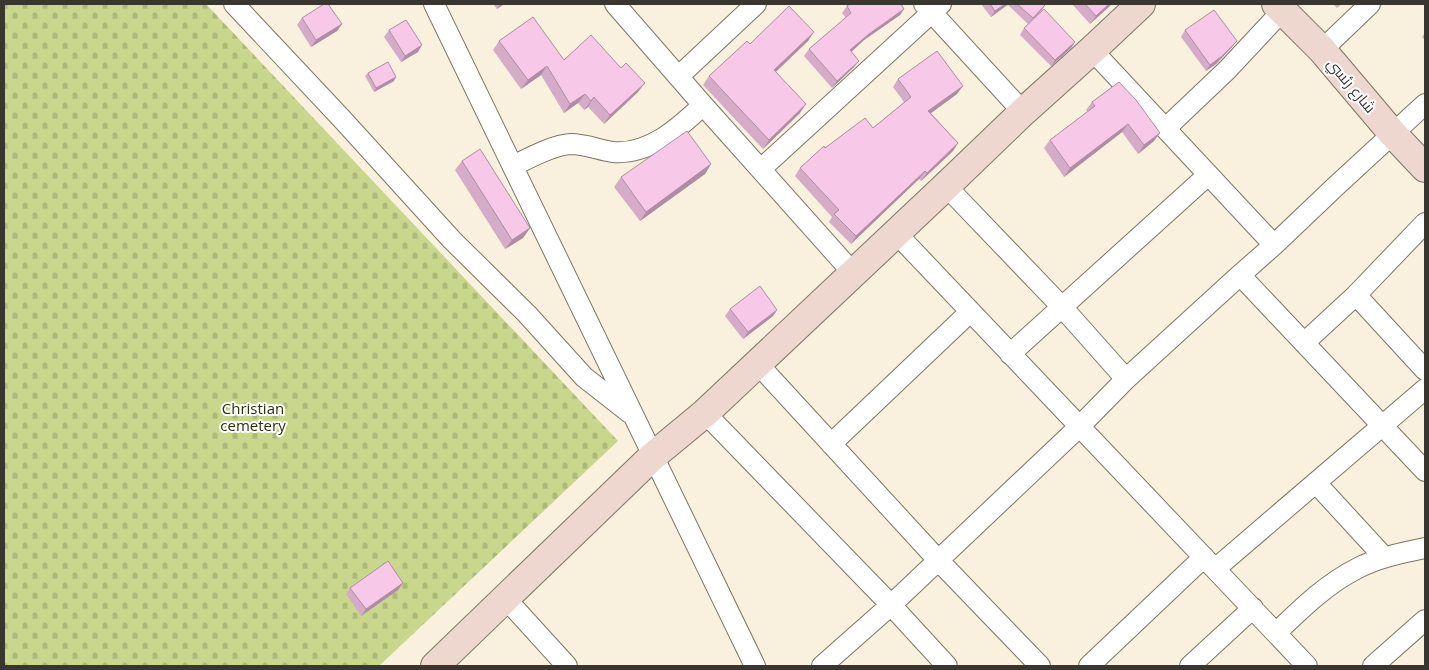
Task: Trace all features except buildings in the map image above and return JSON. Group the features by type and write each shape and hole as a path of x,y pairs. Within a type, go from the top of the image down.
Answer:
{"street":[{"path":"234,4 452,240 527,314 584,376 634,417"},
{"path":"434,4 755,666"},
{"path":"615,4 853,273"},
{"path":"679,76 756,4"},
{"path":"435,666 653,456 705,412 1023,112 1141,4"},
{"path":"1322,50 1370,4"},
{"path":"761,169 932,7 1023,112"},
{"path":"1166,128 1226,70 1280,7"},
{"name":"شارع رئسي","path":"1280,7 1322,50 1393,134 1425,168"},
{"path":"1092,50 1274,245"},
{"path":"822,666 891,605 1079,427 1126,379 1274,245 1425,104"},
{"path":"513,166 570,144 620,152 627,152 647,146 678,128 704,105"},
{"path":"1010,354 1208,175"},
{"path":"946,186 1062,307 1126,379"},
{"path":"1304,343 1356,294 1425,223"},
{"path":"896,233 1307,666"},
{"path":"1240,275 1425,471"},
{"path":"1356,294 1425,370"},
{"path":"831,444 970,312"},
{"path":"757,363 938,560 1040,666"},
{"path":"1089,666 1210,563 1316,483 1425,390"},
{"path":"705,412 891,605 947,666"},
{"path":"1316,483 1384,557"},
{"path":"1276,633 1333,582 1359,567 1384,557 1425,548"},
{"path":"506,599 567,666"},
{"path":"1190,666 1253,608"},
{"path":"1373,666 1425,620"}],"green space":[{"name":"Christian cemetery","path":"4,4 206,4 618,441 379,666 4,666"}]}
